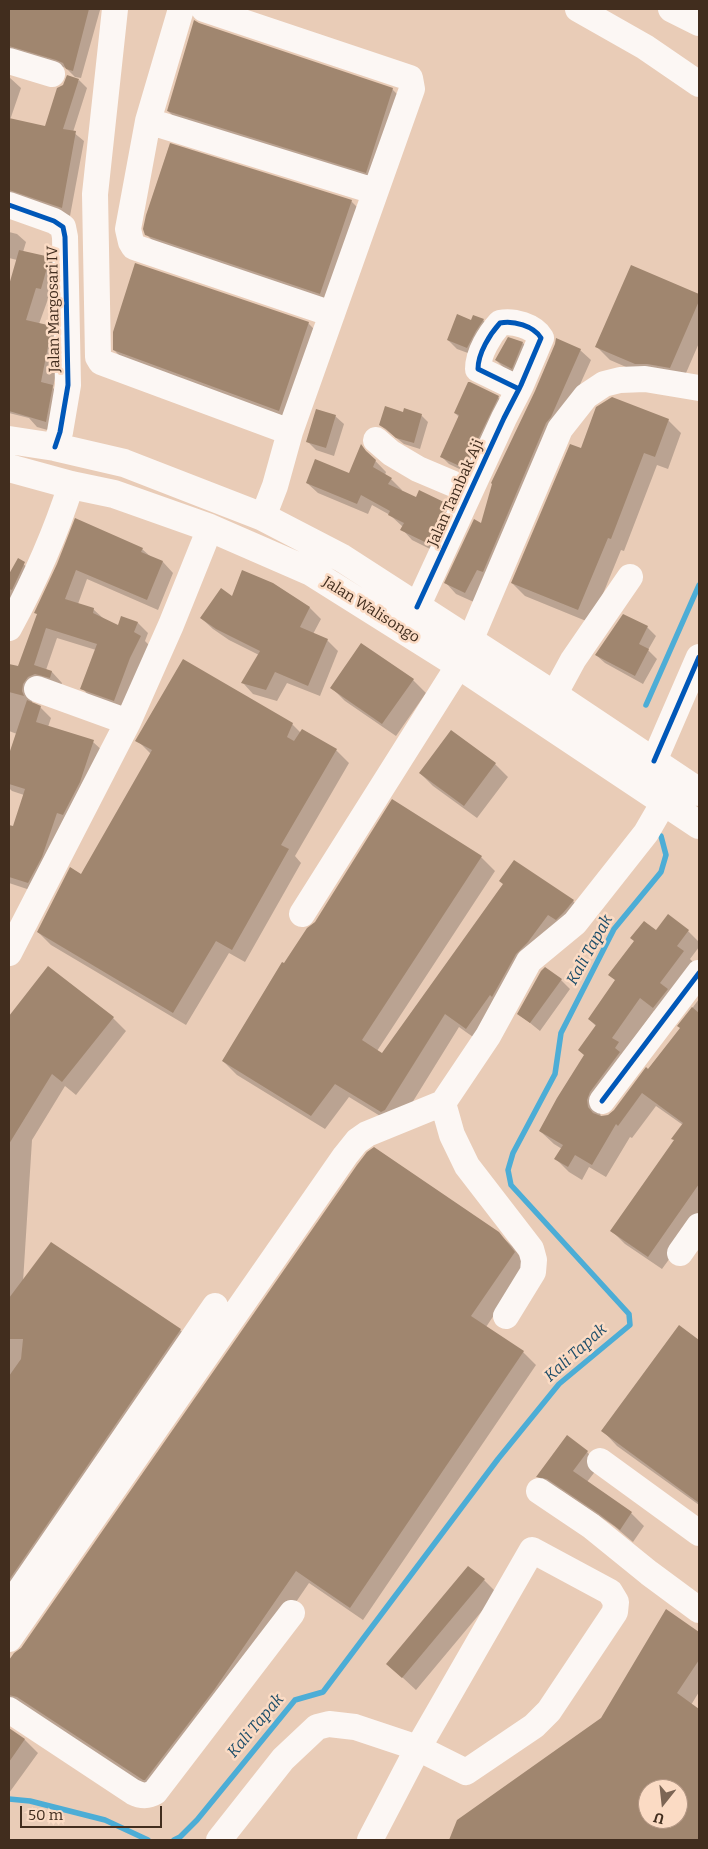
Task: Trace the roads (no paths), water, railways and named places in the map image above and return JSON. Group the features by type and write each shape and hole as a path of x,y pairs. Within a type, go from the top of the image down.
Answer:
{"highway":[{"name":"Jalan Walisongo","path":"9,440 55,447 124,463 263,517 342,558 554,695 699,792"},
{"name":"Jalan Walisongo","path":"9,468 71,485 114,494 210,528 311,572 459,665 699,825"}],"street":[{"path":"115,9 94,194 98,357 101,362 290,432"},
{"path":"181,9 148,121 128,229 131,242 134,246 332,314"},
{"path":"204,9 410,78 412,89 374,191 290,432 275,486 263,517"},
{"path":"578,9 644,47 699,84"},
{"path":"671,9 699,23"},
{"path":"9,61 52,74"},
{"path":"148,121 374,191"},
{"name":"Jalan Margosari IV","path":"9,205 54,220 63,227 65,237 68,385 60,432 55,447"},
{"path":"470,641 560,429 586,396 604,384 620,380 645,379 699,388"},
{"name":"Jalan Tambak Aji","path":"417,607 470,490 519,389"},
{"name":"Jalan Tambak Aji","path":"376,440 391,453 418,469 470,490"},
{"path":"9,628 34,580 60,518 71,485"},
{"path":"9,953 128,722 171,625 210,528"},
{"path":"554,695 573,660 630,577"},
{"path":"654,761 699,656"},
{"path":"302,914 459,665"},
{"path":"37,689 128,722"},
{"path":"9,1639 345,1156 357,1141 367,1134 443,1103 488,1036 529,961 575,923 646,833 664,802"},
{"path":"602,1100 699,973"},
{"path":"443,1103 452,1135 467,1166 531,1249 534,1260 533,1272 506,1316"},
{"path":"680,1253 699,1226"},
{"path":"9,1606 215,1306"},
{"path":"600,1461 699,1533"},
{"path":"539,1491 592,1526 649,1573 699,1610"},
{"path":"219,1840 283,1759 317,1727 328,1724 354,1727 418,1748 466,1772 534,1726 549,1711 615,1612 616,1602 610,1592 532,1550 418,1748 370,1840"},
{"path":"9,1710 133,1792 149,1796 155,1792 292,1613"}],"waterway":[{"name":"Kali Tapak","path":"646,705 699,585"},
{"name":"Kali Tapak","path":"174,1840 180,1837 197,1820 295,1700 323,1692 498,1459 559,1384 630,1325 629,1314 511,1185 508,1170 513,1153 555,1074 561,1033 614,929 661,872 666,855 661,836"},
{"name":"Kali Tapak","path":"9,1799 30,1801 105,1820 148,1840"}]}
